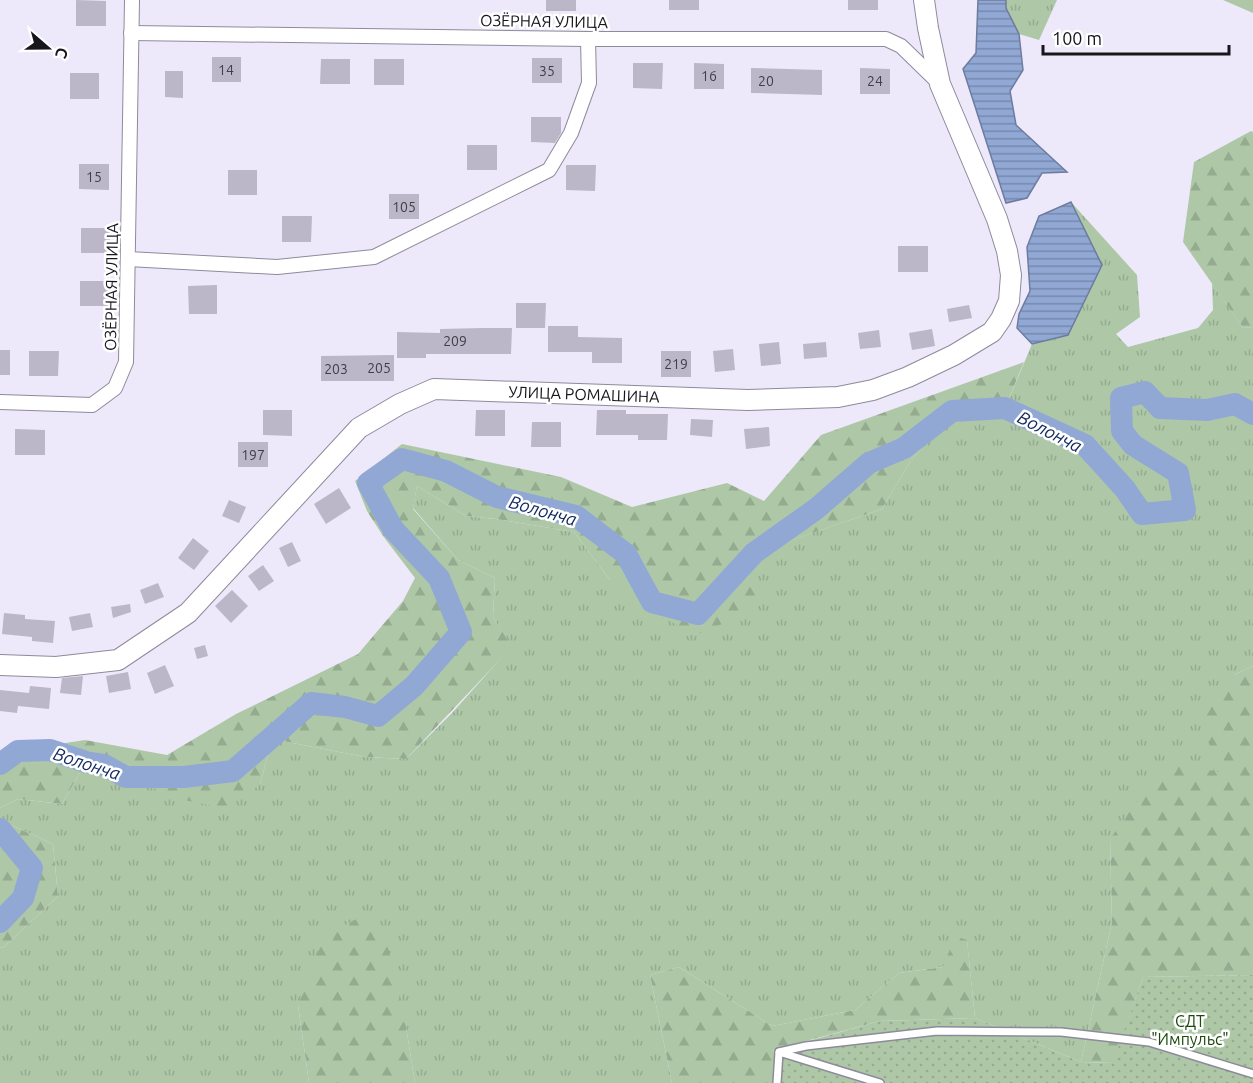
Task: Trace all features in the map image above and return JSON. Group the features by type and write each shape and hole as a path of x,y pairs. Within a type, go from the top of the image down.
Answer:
{"street":[{"name":"ОЗЁРНАЯ УЛИЦА","path":"0,402 92,405 115,388 126,362 132,0"},
{"name":"УЛИЦА РОМАШИНА","path":"0,665 56,667 118,660 188,613 359,428 400,404 434,389 748,400 838,398 873,390 908,377 954,355 992,332 1009,301 1011,275 1007,251 997,219 940,84 924,0"},
{"name":"ОЗЁРНАЯ УЛИЦА","path":"130,33 588,39 886,39 901,46 940,84"},
{"path":"128,260 277,267 374,256 549,170 571,133 589,83 588,39"}],"lane":[{"path":"779,1052 806,1046 937,1031 1061,1032 1149,1042 1253,1074"},
{"path":"777,1083 779,1052"},
{"path":"779,1052 880,1083"}],"green space":[{"path":"1006,0 1057,0 1039,40 1019,34 1006,8"},
{"path":"1223,0 1253,0 1253,13"},
{"path":"1253,132 1253,327 1243,328 1183,242 1194,162"},
{"path":"1071,202 1137,275 1140,317 1116,334 1128,347 1198,328 1213,310 1212,283 1243,328 1253,327 1253,666 1234,675 1219,773 1110,839 1112,922 1081,1062 975,1018 967,941 943,967 899,973 855,1010 772,1026 679,967 650,975 672,1083 415,1083 406,1027 298,1005 309,1083 0,1083 0,948 4,947 58,896 53,844 0,820 0,808 18,799 62,804 86,762 104,765 126,777 260,785 272,739 365,757 406,759 452,713 511,647 493,617 495,578 458,560 413,508 417,486 466,516 574,532 610,580 754,553 882,509 910,462 952,411 1005,408 1032,344 1068,335 1080,224"},
{"path":"1024,362 1005,408 952,411 910,462 882,509 755,553 756,610 693,636 610,580 574,532 466,516 417,486 413,509 458,560 495,578 493,617 512,647 406,759 365,757 272,739 260,785 223,808 175,798 104,765 86,762 62,804 18,799 0,808 0,753 85,740 167,755 236,714 358,654 403,601 415,578 367,511 355,481 402,444 561,477 632,507 727,483 764,501 821,435"},
{"path":"1253,666 1253,975 1143,977 1114,1063 1081,1062 1112,922 1110,839 1165,762 1219,772 1200,714 1234,675"},
{"path":"0,820 53,844 58,896 4,947 0,948"},
{"path":"358,918 384,929 406,1027 415,1083 309,1083 298,1005 323,937"},
{"path":"955,936 967,940 975,1018 880,1021 773,1050 776,1083 672,1083 650,975 679,967 772,1026 855,1010 899,973 943,967"},
{"name":"СДТ \"Импульс\"","path":"1253,975 1253,1083 775,1083 772,1051 880,1021 975,1018 1081,1062 1113,1063 1143,977"}],"water":[{"path":"978,0 1006,0 1006,8 1019,34 1023,70 1010,91 1016,125 1067,172 1042,173 1027,198 1006,203 963,69 976,53"},
{"path":"1071,202 1102,265 1068,335 1032,344 1017,328 1019,314 1030,291 1027,247 1039,216"}],"building":[{"path":"76,0 106,1 106,26 76,26"},
{"path":"546,0 576,0 576,11 546,11"},
{"path":"669,0 699,0 699,10 669,10"},
{"path":"848,0 878,0 878,10 848,10"},
{"path":"212,57 241,57 241,82 212,82"},
{"path":"532,58 562,58 562,83 532,83"},
{"path":"321,59 350,59 350,84 320,84"},
{"path":"374,59 404,59 404,85 374,85"},
{"path":"633,63 663,63 662,89 633,88"},
{"path":"694,63 724,64 724,89 694,89"},
{"path":"751,68 822,70 822,95 751,93"},
{"path":"860,68 890,69 890,94 860,94"},
{"path":"165,71 183,71 183,98 165,97"},
{"path":"70,73 99,73 99,99 70,99"},
{"path":"531,117 561,117 561,133 555,143 531,142"},
{"path":"467,145 497,145 497,170 467,170"},
{"path":"79,164 109,164 109,190 79,189"},
{"path":"566,165 596,165 595,191 566,190"},
{"path":"228,170 257,170 257,195 228,195"},
{"path":"389,194 419,194 419,219 389,219"},
{"path":"282,216 312,216 311,242 282,242"},
{"path":"81,228 110,228 110,253 81,253"},
{"path":"898,246 928,246 928,272 898,272"},
{"path":"80,281 110,281 110,306 80,306"},
{"path":"217,285 217,314 189,314 188,286"},
{"path":"516,303 546,303 545,328 516,328"},
{"path":"969,305 972,318 949,322 947,309"},
{"path":"548,326 578,326 578,337 622,338 622,363 592,363 592,352 548,352"},
{"path":"512,328 511,354 426,354 426,358 397,358 397,332 440,333 440,329"},
{"path":"932,329 935,346 912,350 909,333"},
{"path":"879,330 881,347 860,349 858,333"},
{"path":"779,342 781,364 761,366 759,344"},
{"path":"826,342 827,357 804,359 803,344"},
{"path":"733,349 735,370 715,372 713,351"},
{"path":"0,350 10,350 10,375 0,375"},
{"path":"29,351 59,351 58,376 29,376"},
{"path":"661,351 691,351 691,377 661,377"},
{"path":"394,355 394,381 321,381 321,356"},
{"path":"263,410 292,410 292,436 263,435"},
{"path":"476,410 505,410 505,436 475,436"},
{"path":"597,410 626,410 626,414 668,414 667,440 638,440 638,435 596,435"},
{"path":"691,419 713,420 712,437 690,435"},
{"path":"532,422 561,422 561,447 531,447"},
{"path":"769,427 770,446 746,449 744,429"},
{"path":"15,429 45,430 45,455 15,455"},
{"path":"238,442 268,442 268,467 238,467"},
{"path":"339,488 351,508 326,524 314,504"},
{"path":"229,500 246,507 239,523 222,516"},
{"path":"193,538 209,551 194,570 178,558"},
{"path":"292,542 301,561 288,567 279,548"},
{"path":"263,565 274,581 259,591 248,576"},
{"path":"158,583 164,597 145,604 140,590"},
{"path":"232,590 248,606 231,623 215,606"},
{"path":"130,604 131,612 113,618 111,607"},
{"path":"4,613 25,615 25,619 55,621 53,643 32,641 32,637 2,634"},
{"path":"90,613 93,627 72,631 69,617"},
{"path":"205,645 208,656 197,659 194,648"},
{"path":"165,665 174,686 155,694 147,673"},
{"path":"128,672 131,689 109,693 106,676"},
{"path":"83,676 81,695 60,693 62,678"},
{"path":"30,686 51,688 49,709 18,706 17,713 0,711 0,690 29,693"}],"waterway":[{"name":"Волонча","path":"0,764 18,751 50,750 86,762 104,765 126,777 184,777 233,771 311,703 345,707 378,716 414,686 461,632 439,578 393,529 368,483 402,459 446,471 497,497 576,516 626,554 652,602 698,614 754,553 816,509 869,463 904,448 952,411 1005,408 1085,445 1125,489 1142,514 1185,510 1178,473 1133,445 1122,431 1121,398 1145,392 1160,408 1207,410 1235,404 1253,414"},
{"name":"Волонча","path":"0,829 32,868 23,898 0,922"}]}
